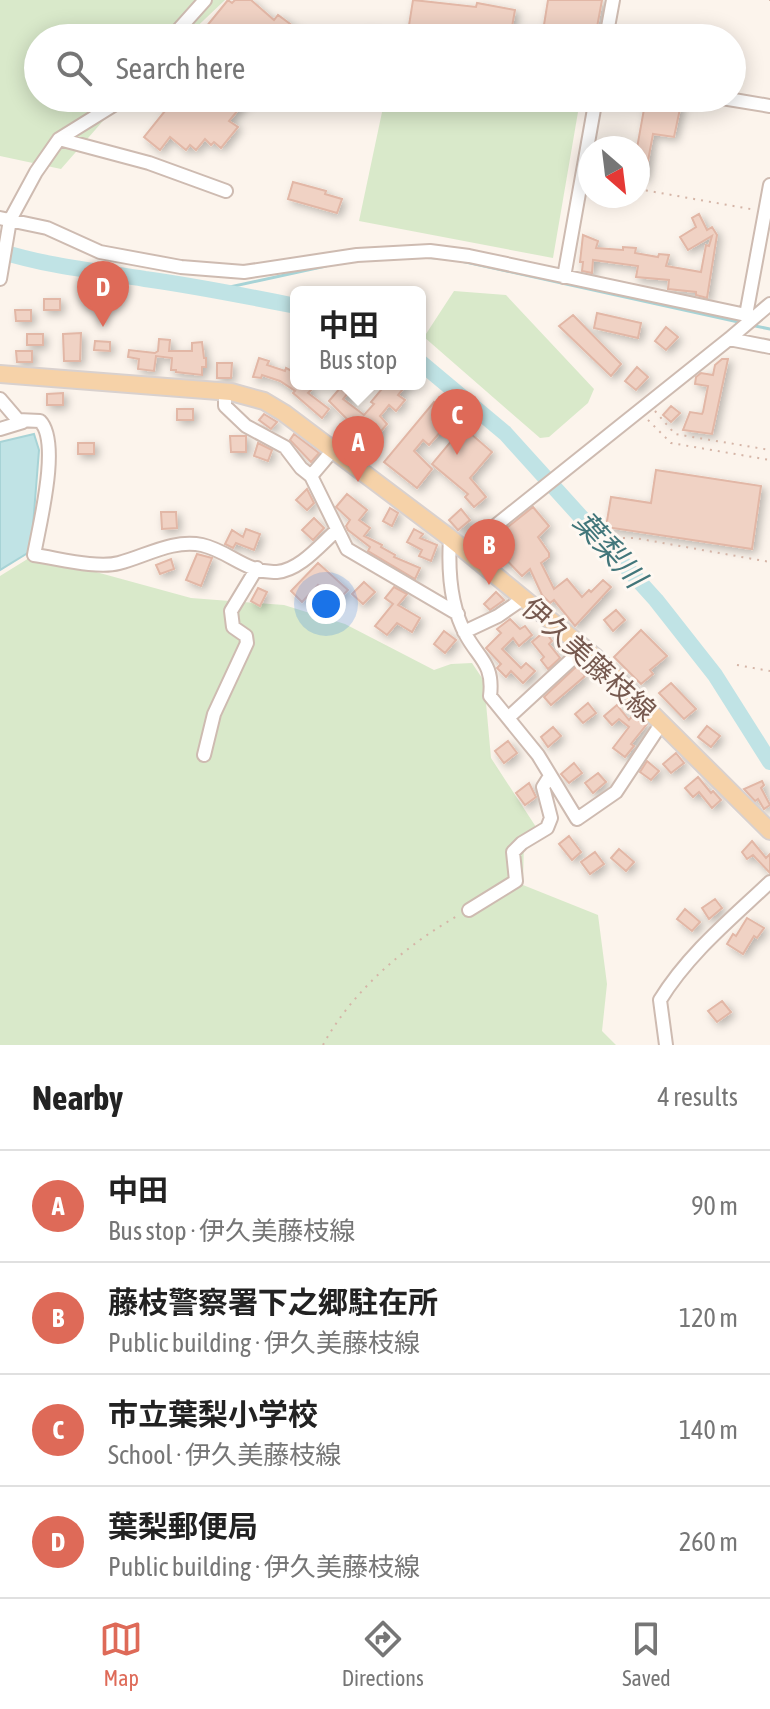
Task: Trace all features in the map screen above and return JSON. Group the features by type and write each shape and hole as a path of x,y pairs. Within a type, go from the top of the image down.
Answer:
{"main road":[{"name":"伊久美藤枝線","path":"0,374 225,391 264,401 450,538 584,648 770,831"}],"street":[{"path":"184,24 205,0"},
{"path":"609,24 613,0"},
{"path":"746,102 770,106"},
{"path":"0,276 7,234 5,219 59,139 102,112"},
{"path":"564,277 593,112"},
{"path":"59,139 149,163 226,191"},
{"path":"748,317 768,212 770,185"},
{"path":"5,219 47,228 100,252 211,271 244,272 357,255 430,251 469,256 748,317"},
{"path":"465,550 729,339 748,317 770,304"},
{"path":"729,339 770,347"},
{"path":"225,391 225,406 233,414 246,426 285,447 311,476 347,549 458,614"},
{"path":"0,399 23,422"},
{"path":"0,429 40,421 47,427 47,472 34,555 105,565 119,564 149,551 187,544 215,549 244,566 275,572 299,563 337,530"},
{"path":"311,476 333,450"},
{"path":"450,538 448,564 458,614 464,632 487,664 492,682 490,696 509,717 577,819 616,792 661,724"},
{"path":"204,755 214,714 247,643 246,636 233,627 231,611 257,568"},
{"path":"464,632 498,616 524,598"},
{"path":"509,717 584,648"},
{"path":"469,910 516,881 513,852 547,828 551,818 543,787 550,776"},
{"path":"666,1045 660,1000 672,979 695,952 770,882"}],"path":[{"path":"650,191 768,212"},
{"path":"643,407 675,434 770,450"},
{"path":"643,407 671,443 770,460"},
{"path":"623,538 770,562"},
{"path":"737,665 770,671"},
{"path":"323,1045 333,1025 380,973 432,930 469,910"}],"green space":[{"path":"0,0 225,0 200,24 24,24 24,112 111,112 61,169 0,156"},
{"path":"382,112 578,112 553,258 359,221"},
{"path":"454,291 506,295 594,389 588,403 549,437 540,438 426,339 426,334"},
{"path":"34,555 191,598 284,605 345,624 434,670 451,664 472,663 484,681 491,758 536,827 524,838 523,885 598,915 607,984 602,1031 616,1045 0,1045 0,576"}],"water":[{"path":"34,434 39,450 31,551 0,570 0,442"}],"building":[{"path":"228,0 232,3 235,0 251,0 274,20 278,15 290,24 208,24"},
{"path":"413,0 476,7 477,3 515,10 512,24 409,24"},
{"path":"548,0 602,0 598,24 544,24"},
{"path":"164,112 236,112 229,121 238,127 221,148 205,139 196,150 190,145 186,150 170,137 160,150 144,137"},
{"path":"643,112 679,112 674,137 653,134 650,150 650,136 639,136"},
{"path":"293,182 342,199 337,213 288,199"},
{"path":"699,214 707,230 712,227 717,235 707,298 696,295 696,292 668,289 669,280 636,277 638,266 593,260 592,273 582,271 583,235 598,241 596,248 636,248 635,253 658,257 659,254 669,255 666,266 701,272 706,245 709,246 712,236 688,250 680,237 696,227 692,218"},
{"path":"44,299 60,299 60,310 44,310"},
{"path":"15,310 31,310 31,321 16,321"},
{"path":"597,313 641,323 638,338 594,328"},
{"path":"573,315 621,364 611,376 559,326"},
{"path":"666,327 678,337 666,350 655,341"},
{"path":"81,333 80,361 64,361 63,334"},
{"path":"27,334 43,334 43,345 27,345"},
{"path":"159,339 170,340 169,351 192,351 192,343 202,342 206,367 202,367 202,375 171,370 172,358 156,356 154,371 138,369 139,359 128,357 129,350 155,353"},
{"path":"95,341 110,342 110,351 94,350"},
{"path":"16,351 32,351 32,362 17,362"},
{"path":"259,358 269,361 267,365 290,370 290,388 262,375 261,378 253,377"},
{"path":"722,359 728,359 712,434 683,430 690,412 703,412 708,386 695,384 696,377 701,373 713,375 715,365"},
{"path":"217,363 232,363 231,378 217,378"},
{"path":"637,367 648,377 636,390 625,381"},
{"path":"311,390 308,393 329,409 322,418 293,393"},
{"path":"338,390 344,390 348,393 343,399 364,415 374,404 371,402 381,390 402,390 398,395 405,400 396,411 389,405 380,416 387,424 366,450 337,433 348,420 329,401"},
{"path":"63,393 63,405 47,405 47,394"},
{"path":"434,402 445,413 436,425 442,430 429,445 423,440 414,451 432,469 417,488 384,462"},
{"path":"671,406 680,413 671,422 663,415"},
{"path":"177,409 193,409 193,420 177,420"},
{"path":"264,414 277,422 271,429 259,420"},
{"path":"463,427 492,452 470,478 486,497 474,507 465,497 468,494 432,464"},
{"path":"294,434 319,453 311,462 290,440"},
{"path":"230,436 246,436 246,452 231,452"},
{"path":"78,443 94,443 94,454 78,454"},
{"path":"258,443 272,450 268,461 254,456"},
{"path":"656,470 761,486 752,549 606,527 611,497 651,503"},
{"path":"307,489 314,503 307,510 296,500"},
{"path":"347,494 367,510 359,520 370,528 364,536 382,545 394,557 420,568 415,579 368,551 370,547 348,530 346,526 350,520 336,507"},
{"path":"533,507 549,526 538,537 549,553 549,557 541,563 554,589 567,579 582,597 603,580 611,587 575,626 554,600 550,603 542,595 530,569 522,576 489,542"},
{"path":"390,508 398,513 392,526 383,521"},
{"path":"461,509 470,520 458,530 449,520"},
{"path":"161,512 176,512 177,528 162,529"},
{"path":"314,518 324,528 313,540 302,530"},
{"path":"246,529 260,534 254,550 236,543 233,548 225,544 232,530 243,537"},
{"path":"414,529 423,534 420,538 437,545 431,561 419,556 422,550 407,542"},
{"path":"197,554 212,558 201,586 186,580"},
{"path":"171,559 174,569 160,574 156,565"},
{"path":"318,563 348,590 336,602 318,585 302,602 291,591"},
{"path":"364,582 375,592 363,604 352,594"},
{"path":"394,587 407,594 398,605 420,618 412,632 397,623 387,635 375,626 393,604 385,598"},
{"path":"258,588 267,592 260,606 251,601"},
{"path":"496,592 504,600 490,610 484,604"},
{"path":"616,610 625,620 613,631 604,620"},
{"path":"510,619 520,629 525,626 532,635 519,646 513,638 502,649 521,668 526,663 535,671 523,683 511,671 506,677 497,668 501,664 486,648 501,633 497,629"},
{"path":"641,630 667,656 650,670 653,674 641,684 614,657"},
{"path":"444,631 456,640 445,653 434,644"},
{"path":"545,631 552,641 549,644 560,658 548,669 541,660 544,657 532,642"},
{"path":"577,666 585,676 551,705 544,697"},
{"path":"671,683 696,709 684,719 659,693"},
{"path":"588,703 596,713 583,723 575,714"},
{"path":"617,705 629,720 634,714 647,724 625,757 613,748 629,727 619,719 612,725 604,716"},
{"path":"707,726 720,736 711,747 698,737"},
{"path":"553,727 561,736 548,747 541,737"},
{"path":"508,741 517,753 504,763 495,751"},
{"path":"676,753 684,763 671,773 663,764"},
{"path":"647,761 659,771 651,780 640,772"},
{"path":"574,763 582,773 569,783 561,774"},
{"path":"598,773 606,782 593,793 585,783"},
{"path":"698,777 721,800 712,808 699,792 693,797 685,788"},
{"path":"762,781 764,785 761,788 770,805 764,809 758,799 755,801 744,789"},
{"path":"529,783 536,797 525,805 516,793"},
{"path":"569,836 581,852 572,860 559,844"},
{"path":"752,841 766,858 770,854 770,873 753,855 747,859 742,852"},
{"path":"619,849 634,862 626,871 611,858"},
{"path":"595,852 604,864 590,874 581,862"},
{"path":"715,899 722,908 709,919 702,908"},
{"path":"685,909 700,922 692,931 677,919"},
{"path":"747,918 764,928 757,938 754,936 743,954 727,944"},
{"path":"722,1001 731,1012 717,1022 708,1011"}],"waterway":[{"name":"葉梨川","path":"0,251 54,264 290,305"},
{"path":"417,257 438,258"},
{"path":"461,261 743,323"},
{"path":"216,290 326,266"},
{"path":"750,325 770,329"},
{"name":"葉梨川","path":"426,367 505,433 656,600 715,675 770,762"}],"place":[{"name":"葉梨郵便局","path":"103,327"},
{"name":"市立葉梨小学校","path":"457,455"},
{"name":"中田","path":"358,482"},
{"name":"藤枝警察署下之郷駐在所","path":"489,585"}]}
